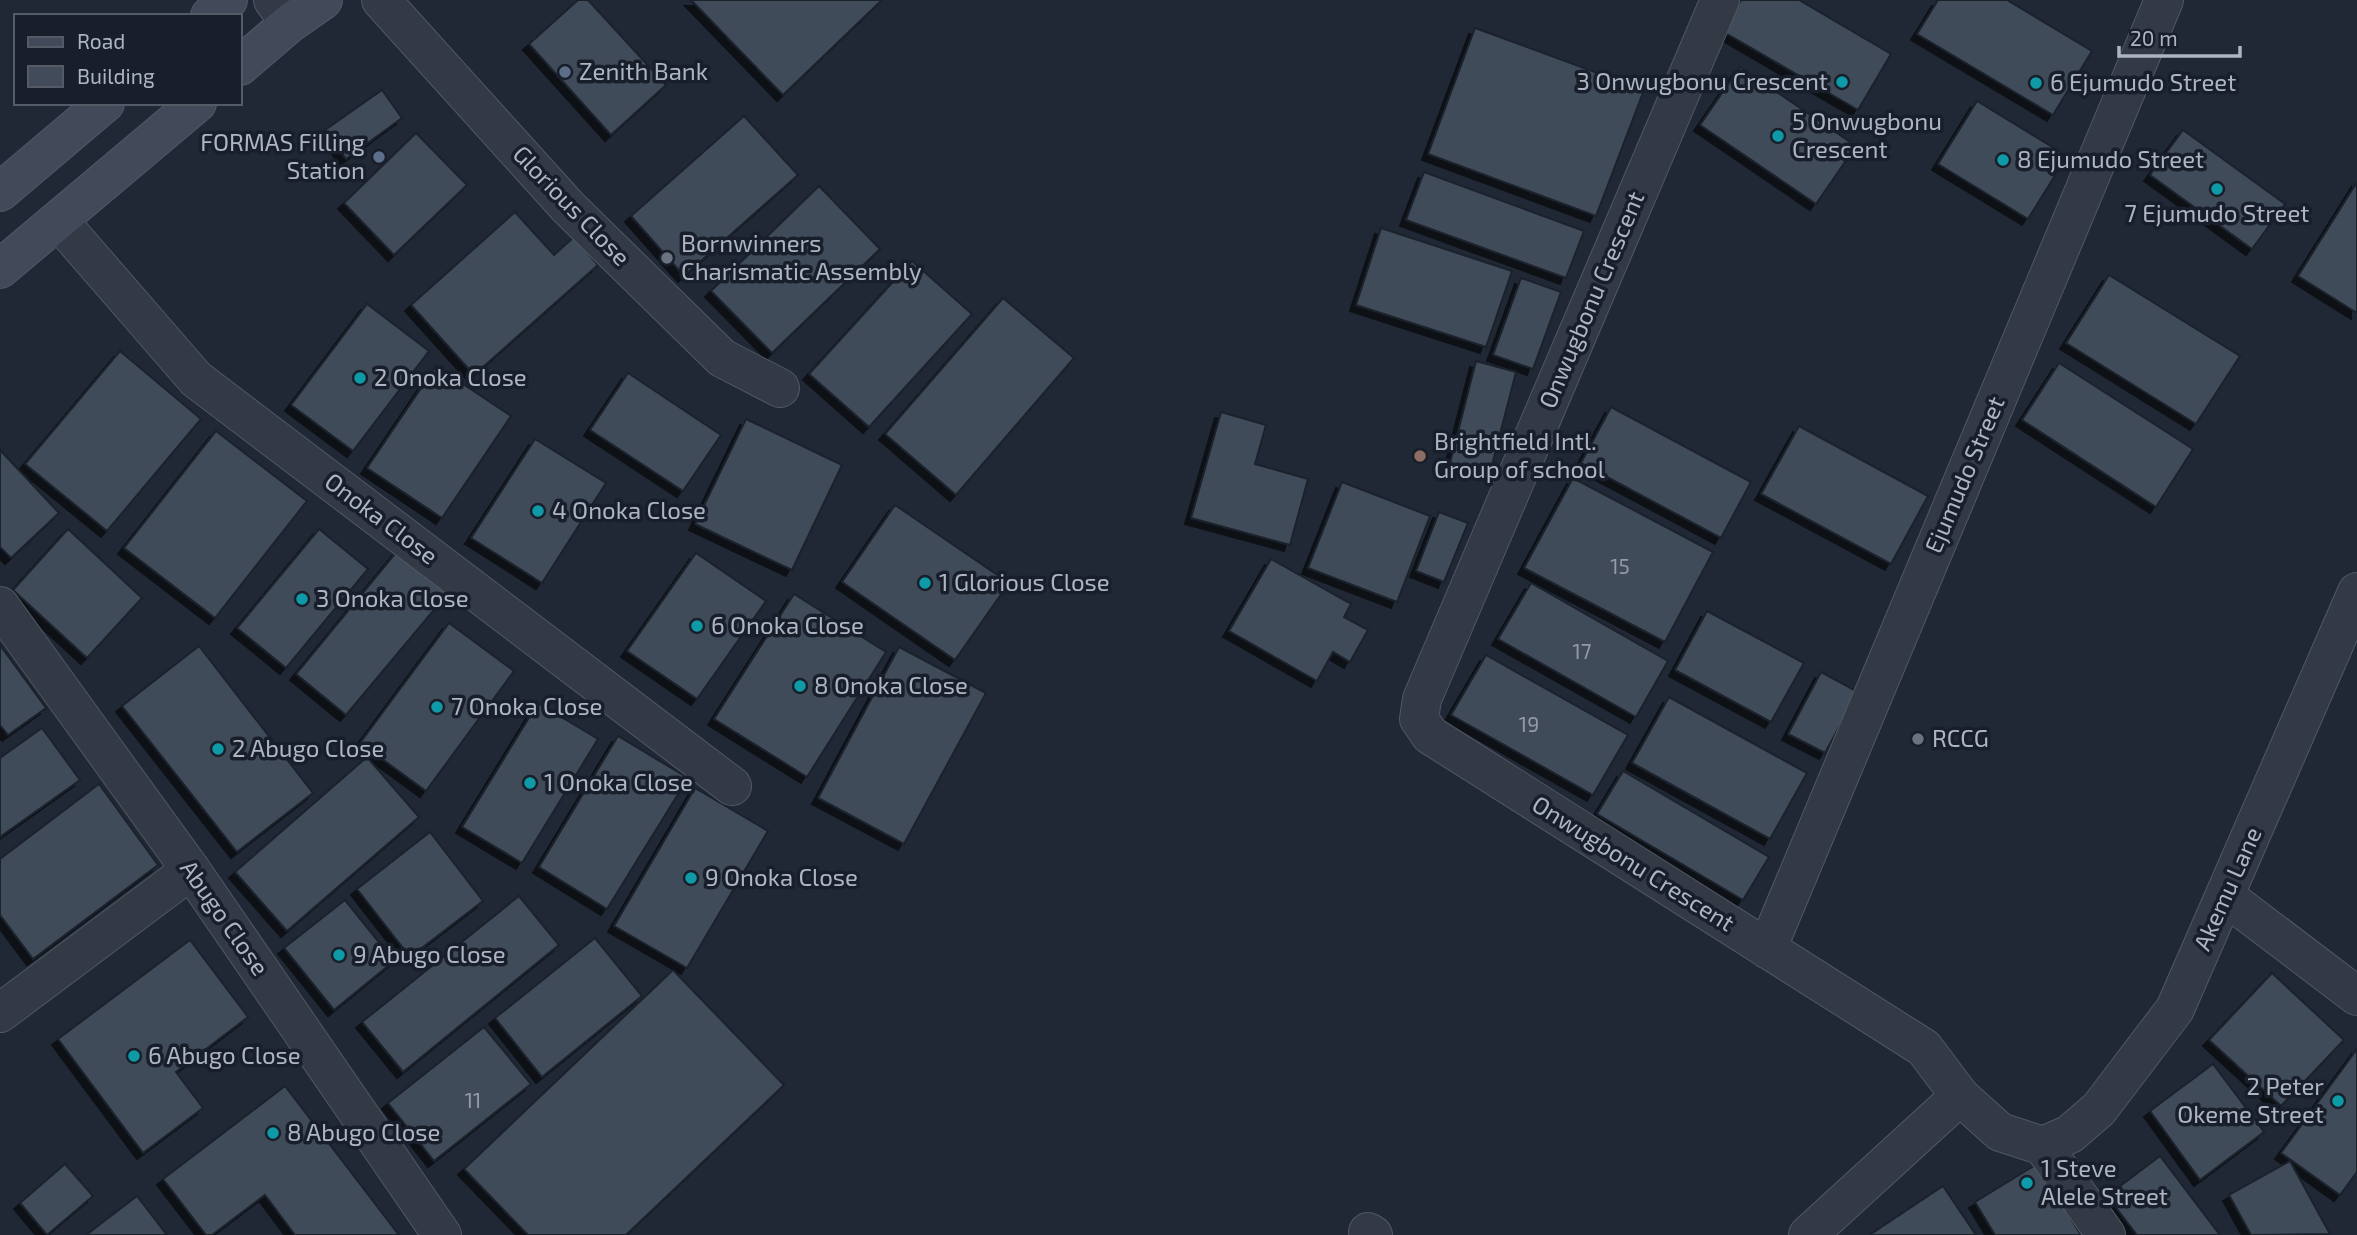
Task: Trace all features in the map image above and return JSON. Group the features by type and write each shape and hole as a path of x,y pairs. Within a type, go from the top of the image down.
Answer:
{"main road":[{"path":"212,14 228,0"},
{"path":"242,63 282,12 323,0"},
{"path":"0,192 103,105"},
{"path":"0,269 195,105"}],"street":[{"name":"Glorious Close","path":"381,0 568,207 722,358 780,388"},
{"name":"Onwugbonu Crescent","path":"1720,0 1422,699 1419,719 1430,735 1767,949"},
{"name":"Ejumudo Street","path":"1767,949 2164,0"},
{"name":"Onoka Close","path":"59,221 196,379 732,786"},
{"name":"Akemu Lane","path":"2043,1146 2070,1134 2099,1109 2175,1009 2357,592"},
{"name":"Abugo Close","path":"0,606 191,870 442,1235"},
{"path":"0,1013 191,870"},
{"path":"2225,896 2357,996"},
{"path":"1767,949 1924,1048 1960,1096 2000,1132 2043,1146 2106,1235"},
{"path":"1808,1235 1960,1096"}],"building":[{"path":"578,0 588,0 666,85 611,135 529,44"},
{"path":"691,0 882,0 783,95"},
{"name":"3 Onwugbonu Crescent","path":"1741,0 1799,0 1891,54 1858,110 1722,31"},
{"name":"6 Ejumudo Street","path":"1938,0 2007,0 2092,51 2053,115 1917,34"},
{"path":"1475,28 1644,90 1596,216 1428,154"},
{"name":"5 Onwugbonu Crescent","path":"1740,67 1856,146 1816,204 1700,125"},
{"path":"382,90 402,118 346,159 325,130"},
{"name":"8 Ejumudo Street","path":"1977,101 2067,156 2028,219 1938,164"},
{"path":"744,116 798,175 684,276 631,216"},
{"name":"7 Ejumudo Street","path":"2183,130 2285,204 2252,249 2150,175"},
{"path":"416,133 467,185 394,255 344,203"},
{"path":"1424,172 1584,231 1566,278 1406,220"},
{"path":"2357,182 2357,313 2298,276"},
{"path":"819,186 880,249 772,353 711,291"},
{"path":"515,212 554,255 574,237 598,265 474,375 411,305"},
{"path":"1381,228 1512,271 1486,347 1356,305"},
{"path":"912,261 972,314 869,427 809,374"},
{"path":"2109,275 2240,356 2196,424 2066,343"},
{"path":"1521,278 1561,292 1533,369 1493,355"},
{"path":"1003,298 1074,358 956,495 885,434"},
{"name":"2 Onoka Close","path":"367,304 429,351 353,451 291,405"},
{"path":"120,351 201,419 107,531 25,464"},
{"path":"1476,361 1516,372 1490,473 1450,463"},
{"path":"2059,363 2193,449 2156,507 2022,420"},
{"path":"436,366 511,416 442,518 367,468"},
{"path":"628,373 721,435 683,491 590,430"},
{"path":"1611,407 1751,482 1721,538 1581,463"},
{"path":"1221,412 1266,425 1255,464 1308,479 1290,545 1191,518"},
{"path":"746,419 842,465 792,570 695,524"},
{"path":"1799,426 1928,496 1891,564 1761,494"},
{"path":"216,431 307,501 215,618 124,548"},
{"name":"4 Onoka Close","path":"535,439 606,483 542,583 471,538"},
{"path":"0,450 59,513 11,558 0,547"},
{"path":"1573,478 1713,552 1665,642 1524,568"},
{"path":"1342,482 1430,516 1397,602 1308,568"},
{"name":"1 Glorious Close","path":"895,505 1009,583 955,660 842,582"},
{"path":"1439,512 1468,523 1444,582 1416,571"},
{"path":"68,529 142,598 87,658 13,590"},
{"name":"3 Onoka Close","path":"319,529 368,569 286,668 237,628"},
{"path":"398,550 449,592 346,715 296,674"},
{"name":"6 Onoka Close","path":"696,553 766,601 697,699 627,651"},
{"path":"1271,559 1351,604 1344,617 1368,630 1350,662 1333,652 1317,681 1229,631"},
{"path":"1531,583 1668,661 1636,717 1498,639"},
{"name":"8 Onoka Close","path":"794,594 886,652 807,777 714,719"},
{"path":"1707,611 1804,663 1771,722 1675,670"},
{"name":"7 Onoka Close","path":"449,623 514,671 426,791 360,743"},
{"path":"0,645 46,708 8,735 0,725"},
{"name":"2 Abugo Close","path":"199,646 313,793 237,852 122,706"},
{"path":"899,647 986,693 904,844 818,798"},
{"path":"1486,655 1628,735 1593,795 1451,715"},
{"path":"1821,672 1858,692 1825,753 1788,734"},
{"path":"1669,697 1807,773 1770,839 1632,763"},
{"name":"1 Onoka Close","path":"538,703 598,739 522,863 462,827"},
{"path":"42,728 80,780 0,837 0,758"},
{"path":"618,736 688,778 607,909 539,867"},
{"path":"367,757 419,817 287,931 235,872"},
{"path":"1623,771 1769,857 1743,900 1597,814"},
{"path":"99,784 158,865 33,959 0,915 0,859"},
{"name":"9 Onoka Close","path":"695,788 768,831 687,968 614,926"},
{"path":"430,832 483,901 410,957 357,889"},
{"path":"519,896 559,945 403,1072 362,1022"},
{"name":"9 Abugo Close","path":"345,900 394,961 334,1010 284,948"},
{"path":"595,938 642,996 542,1077 495,1018"},
{"name":"6 Abugo Close","path":"190,940 248,1017 176,1072 203,1108 143,1153 58,1039"},
{"path":"673,970 784,1085 626,1235 528,1235 464,1169"},
{"path":"2272,973 2344,1040 2281,1106 2209,1040"},
{"path":"484,1027 531,1084 434,1161 388,1103"},
{"name":"2 Peter Okeme Street","path":"2357,1049 2357,1172 2340,1195 2281,1153"},
{"path":"2213,1064 2264,1132 2200,1180 2150,1111"},
{"name":"8 Abugo Close","path":"285,1086 399,1235 295,1235 265,1195 212,1235 206,1235 163,1179"},
{"path":"2160,1156 2220,1235 2137,1235 2107,1196"},
{"path":"2290,1161 2330,1234 2251,1235 2229,1195"},
{"path":"65,1164 93,1196 47,1235 20,1203"},
{"name":"1 Steve Alele Street","path":"2037,1164 2081,1235 1995,1235 1975,1202"},
{"path":"1943,1186 1976,1235 1871,1234"},
{"path":"137,1196 167,1235 86,1235"}],"place":[{"name":"Zenith Bank","path":"565,72"},
{"name":"3 Onwugbonu Crescent","path":"1842,82"},
{"name":"6 Ejumudo Street","path":"2036,83"},
{"name":"5 Onwugbonu Crescent","path":"1778,136"},
{"name":"FORMAS Filling Station","path":"379,157"},
{"name":"8 Ejumudo Street","path":"2003,160"},
{"name":"7 Ejumudo Street","path":"2217,189"},
{"name":"Bornwinners Charismatic Assembly","path":"667,258"},
{"name":"2 Onoka Close","path":"360,378"},
{"name":"Brightfield Intl. Group of school","path":"1420,456"},
{"name":"4 Onoka Close","path":"538,511"},
{"name":"1 Glorious Close","path":"925,583"},
{"name":"3 Onoka Close","path":"302,599"},
{"name":"6 Onoka Close","path":"697,626"},
{"name":"8 Onoka Close","path":"800,686"},
{"name":"7 Onoka Close","path":"437,707"},
{"name":"RCCG","path":"1918,739"},
{"name":"2 Abugo Close","path":"218,749"},
{"name":"1 Onoka Close","path":"530,783"},
{"name":"9 Onoka Close","path":"691,878"},
{"name":"9 Abugo Close","path":"339,955"},
{"name":"6 Abugo Close","path":"134,1056"},
{"name":"2 Peter Okeme Street","path":"2338,1101"},
{"name":"8 Abugo Close","path":"273,1133"},
{"name":"1 Steve Alele Street","path":"2027,1183"}]}
